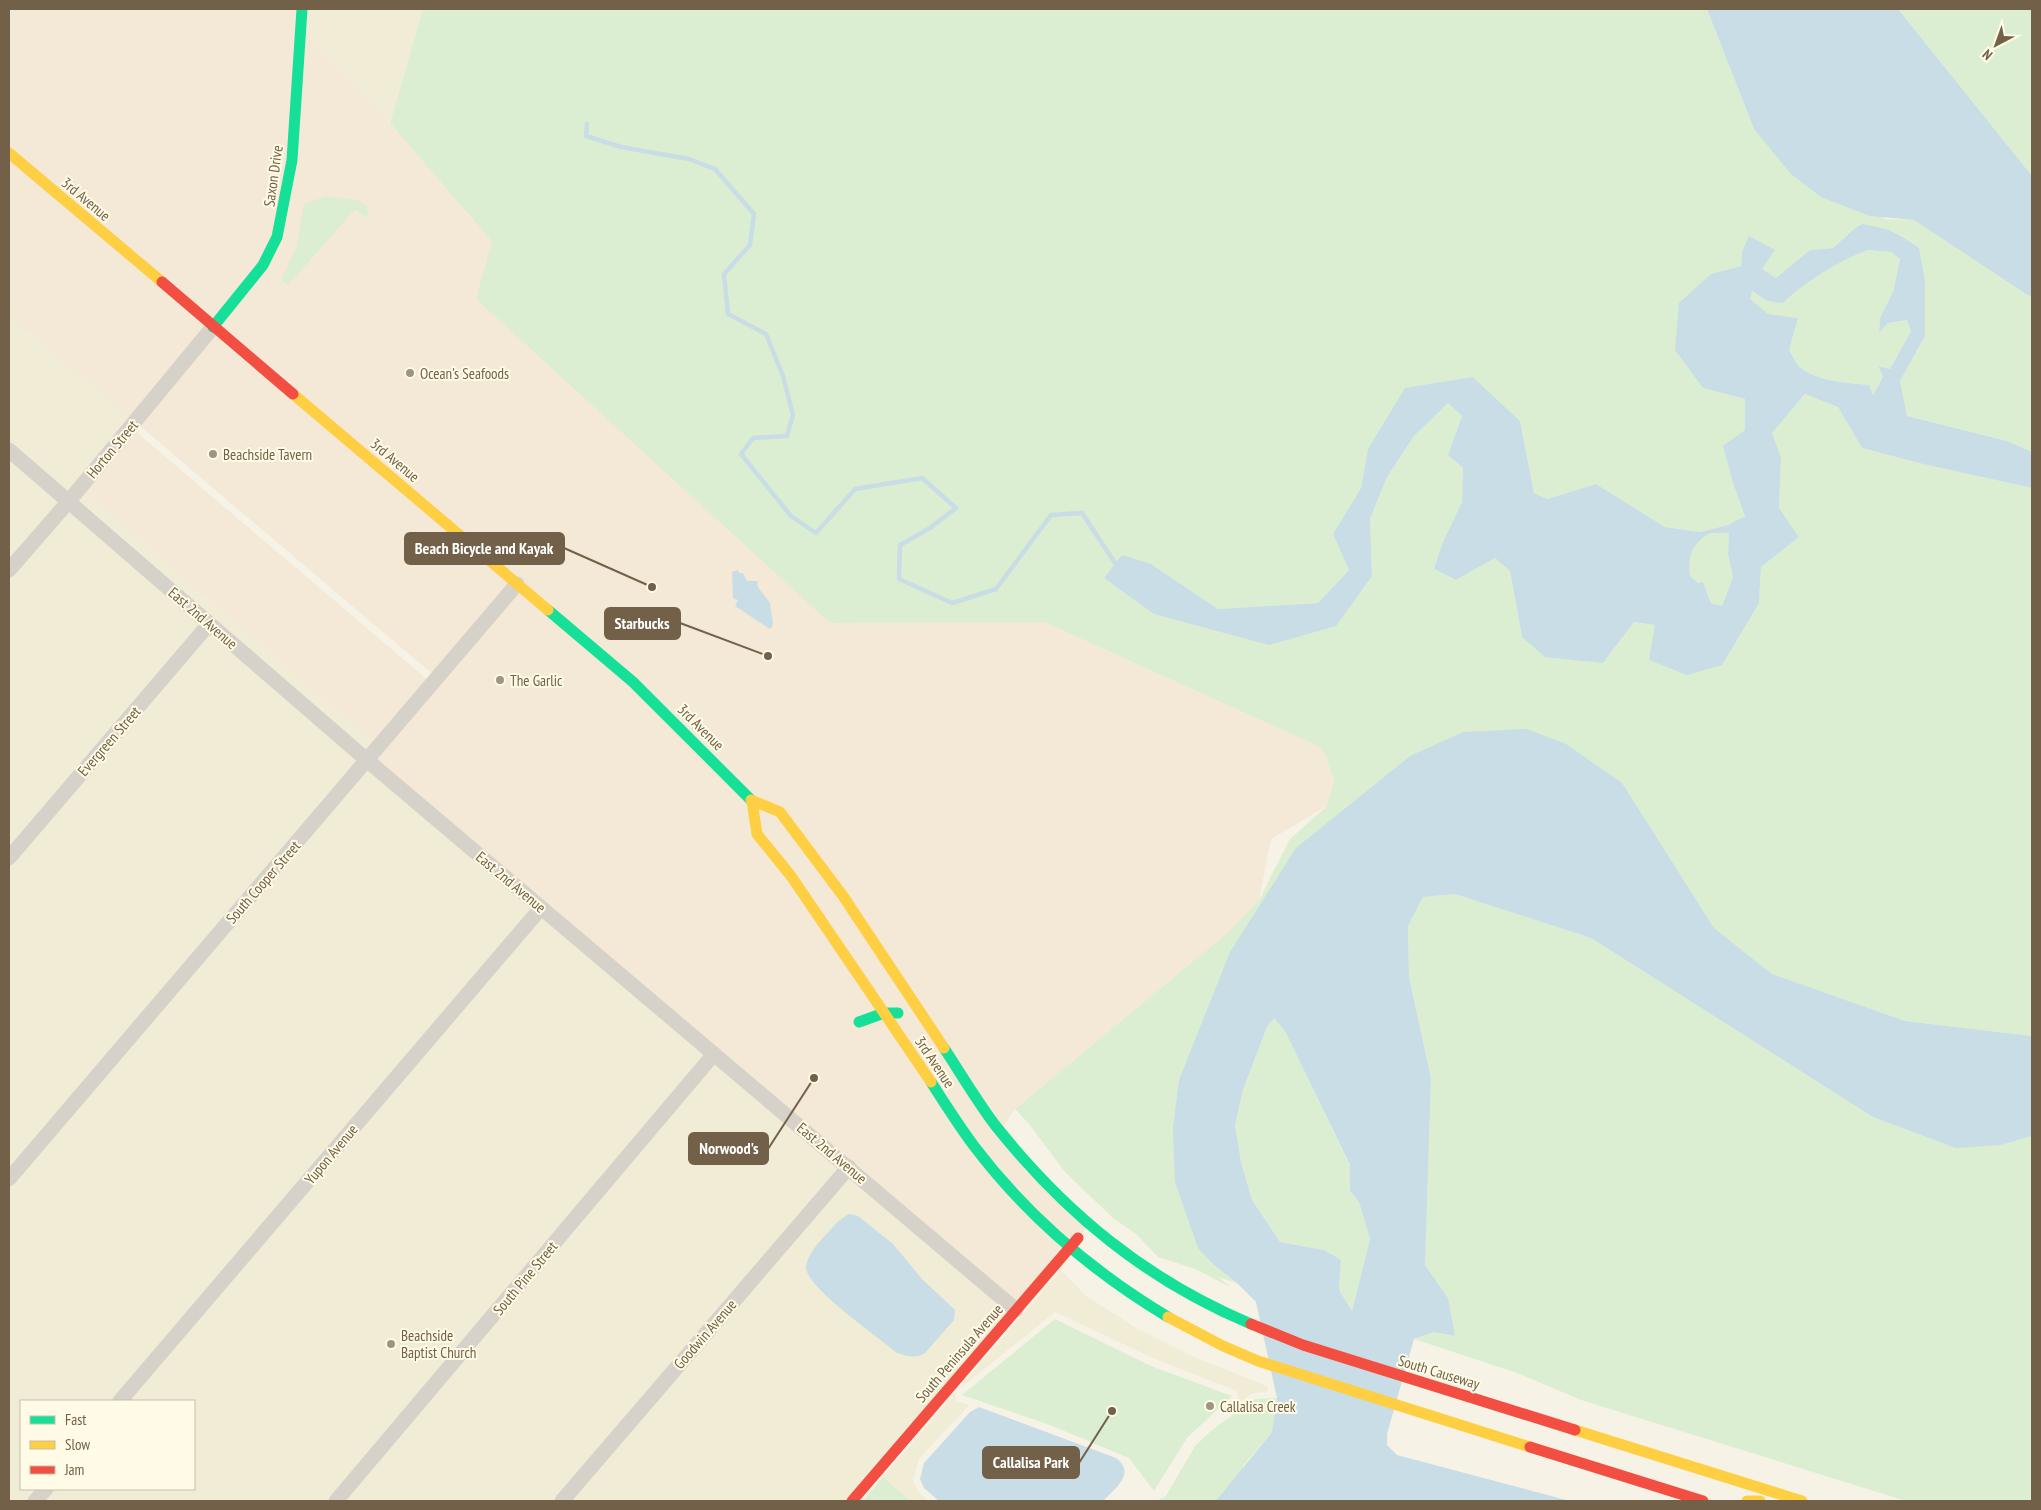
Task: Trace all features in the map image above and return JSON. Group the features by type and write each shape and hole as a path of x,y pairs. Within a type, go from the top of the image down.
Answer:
{"main road":[{"name":"Saxon Drive","path":"213,327 263,265 277,237 292,160 302,9"},
{"name":"3rd Avenue","path":"9,153 633,682 752,801 780,812 867,931 994,1123 1039,1176 1089,1225"},
{"name":"3rd Avenue","path":"752,801 757,834 796,884 974,1146 1021,1202 1070,1248"},
{"path":"859,1022 884,1013 895,1013 906,1017"},
{"path":"945,1071 994,1123"},
{"name":"South Peninsula Avenue","path":"852,1501 1089,1225"},
{"name":"South Causeway","path":"1089,1225 1158,1276 1193,1297 1233,1317 1303,1345 1802,1501"},
{"path":"1070,1248 1104,1276 1143,1302 1183,1326 1222,1346 1289,1372 1703,1501"},
{"path":"1624,1445 1690,1478"},
{"path":"1704,1488 1714,1497"},
{"path":"1747,1501 1760,1501"}],"street":[{"name":"Horton Street","path":"9,570 213,327"},
{"name":"East 2nd Avenue","path":"9,450 368,761 1016,1310"},
{"name":"South Cooper Street","path":"9,1179 368,761 517,584"},
{"name":"Evergreen Street","path":"9,858 209,624"},
{"name":"Yupon Avenue","path":"121,1400 541,908"},
{"name":"South Pine Street","path":"336,1501 714,1054"},
{"name":"Goodwin Avenue","path":"562,1501 849,1167"},
{"path":"35,1501 45,1490"}],"shaded area":[{"path":"9,9 302,9 301,28 390,123 830,623 1044,622 1318,746 1327,758 1334,781 1327,806 1271,839 1259,900 1226,934 1015,1109 1001,1130 1089,1225 1016,1310 368,761 437,678 9,315"},
{"path":"302,9 423,9 390,123 301,28"},
{"path":"9,314 135,421 69,500 1016,1310 852,1501 9,1501"},
{"path":"135,431 428,680 374,744 84,492"},
{"path":"84,492 374,744 368,751 78,499"},
{"path":"1061,1270 1086,1296 1138,1329 1194,1357 1267,1386 1268,1392 1253,1393 1221,1415 1238,1399 1237,1391 1155,1359 1055,1312 957,1391 955,1397 957,1401 969,1405 919,1459 913,1481 918,1491 928,1501 910,1501 883,1477"}],"green space":[{"path":"423,9 1707,9 1754,129 1885,219 1914,220 2032,298 2032,452 2007,441 1907,416 1900,381 1925,336 1919,248 1902,236 1889,230 1854,229 1833,248 1810,250 1776,278 1742,252 1741,266 1711,274 1703,388 1745,399 1745,430 1734,486 1745,516 1728,525 1700,532 1665,527 1596,484 1547,499 1534,493 1520,421 1473,377 1368,449 1361,488 1333,534 1349,570 1318,603 1218,609 1151,564 1104,578 1123,591 1269,645 1372,576 1370,519 1387,477 1414,436 1448,403 1462,416 1448,455 1463,468 1462,502 1442,544 1434,569 1456,580 1495,558 1510,571 1522,637 1603,663 1634,622 1655,625 1759,603 1761,567 1799,537 1779,508 1781,457 1772,433 1805,394 1838,407 1862,448 1923,464 2032,488 2032,1036 1905,1021 1772,974 1714,928 1661,845 1410,756 1356,800 1230,952 1214,1265 1237,1283 1218,1277 1232,1288 1195,1269 1158,1257 1136,1234 1113,1218 1065,1172 1029,1124 1015,1109 1226,934 1259,900 1290,839 1327,806 1334,781 1327,758 1318,746 1044,622 830,623 476,299 492,241 390,123"},
{"path":"1898,9 2032,9 2032,176"},
{"path":"326,196 357,200 367,206 368,214 365,217 355,209 288,285 281,280 297,246 304,204"},
{"path":"1868,250 1891,252 1900,258 1893,292 1880,318 1879,333 1888,323 1907,320 1911,331 1890,369 1878,366 1883,377 1872,396 1869,385 1820,378 1803,370 1789,350 1798,318 1768,314 1750,300 1751,291 1767,301 1783,303 1823,272"},
{"path":"1710,533 1729,533 1728,554 1733,577 1722,606 1711,603 1707,591 1690,576 1692,551 1699,541"},
{"path":"1455,894 1591,938 1873,1117 2001,1145 2032,1136 2032,1501 1906,1501 1581,1400 1520,1374 1414,1339 1434,1332 1454,1336 1448,1298 1425,1265 1431,1078 1409,977 1408,926 1423,897"},
{"path":"1274,1017 1285,1031 1350,1166 1350,1191 1359,1202 1370,1239 1352,1311 1339,1290 1341,1260 1324,1250 1280,1242 1252,1200 1241,1162 1235,1125 1243,1090 1267,1027"},
{"path":"1055,1319 1151,1366 1232,1396 1187,1438 1154,1491 1129,1458 1050,1425 962,1395"},
{"path":"1277,1398 1272,1432 1243,1466 1242,1501 1156,1501 1166,1496 1195,1446 1212,1430 1255,1399"},
{"path":"883,1477 910,1501 863,1501"}],"water":[{"path":"1707,9 1898,9 2032,176 2032,298 1914,220 1870,216 1821,197 1791,174 1754,129"},
{"path":"1862,224 1886,229 1905,238 1919,248 1925,281 1925,336 1900,381 1907,416 2007,441 2032,452 2032,488 1923,464 1862,448 1838,407 1805,394 1772,433 1781,457 1779,508 1799,537 1761,567 1759,603 1722,665 1687,675 1649,660 1655,625 1634,622 1603,663 1545,657 1522,637 1510,571 1495,558 1456,580 1434,569 1442,544 1462,502 1463,468 1448,455 1462,416 1448,403 1414,436 1387,477 1370,519 1372,576 1336,626 1269,645 1154,614 1104,578 1122,555 1151,564 1218,609 1318,603 1349,570 1333,534 1361,488 1368,449 1405,388 1473,377 1520,421 1534,493 1547,499 1596,484 1665,527 1700,532 1728,525 1745,516 1723,446 1745,430 1745,399 1703,388 1675,350 1679,303 1711,274 1741,266 1742,252 1749,236 1775,250 1762,269 1776,278 1810,250 1833,248","holes":["1868,250 1891,252 1900,259 1893,292 1880,318 1879,333 1888,323 1907,320 1911,331 1890,369 1878,366 1883,377 1873,395 1869,385 1820,378 1803,370 1789,350 1798,318 1768,314 1750,299 1752,291 1767,301 1783,303 1823,272","1710,533 1729,533 1728,554 1733,577 1722,606 1711,603 1703,582 1698,583 1690,576 1692,551 1699,541"]},
{"path":"738,570 739,573 743,573 747,581 758,581 757,586 770,603 773,625 770,629 735,606 738,600 733,598 732,572"},
{"path":"1527,729 1566,744 1622,783 1714,928 1772,974 1905,1021 2032,1036 2032,1136 2001,1145 1956,1148 1873,1117 1591,938 1455,894 1423,897 1408,926 1409,977 1431,1078 1425,1265 1448,1298 1455,1336 1434,1332 1414,1339 1387,1434 1387,1445 1397,1455 1570,1501 1216,1501 1272,1432 1277,1398 1256,1302 1237,1283 1214,1265 1198,1248 1175,1182 1173,1128 1179,1080 1230,952 1296,848 1410,756 1463,732","holes":["1274,1018 1285,1031 1350,1165 1350,1191 1359,1202 1370,1239 1352,1311 1339,1290 1341,1260 1324,1250 1280,1242 1252,1200 1241,1162 1235,1125 1243,1090 1267,1027"]},
{"path":"849,1214 858,1216 893,1244 922,1279 955,1310 954,1320 922,1355 911,1356 897,1353 830,1299 817,1287 809,1276 806,1267 812,1252 834,1226"},
{"path":"979,1407 1116,1458 1122,1464 1124,1470 1122,1480 1103,1501 939,1501 924,1488 920,1479 924,1463 970,1412"}],"waterway":[{"path":"587,124 586,136 621,147 689,159 715,169 754,214 750,245 724,274 728,314 766,334 783,376 793,415 787,436 753,438 741,454 791,516 816,533 855,489 922,478 956,508 930,528 900,545 899,579 952,603 996,589 1051,515 1082,513 1115,563"}],"traffic: fast":[{"path":"213,327 263,265 277,237 292,160 302,9"},
{"path":"548,610 633,682 751,800"},
{"path":"859,1022 884,1013 898,1013"},
{"path":"944,1048 995,1125 1022,1157 1079,1215 1142,1265 1177,1287 1251,1324"},
{"path":"931,1082 957,1123 994,1172 1039,1219 1088,1262 1140,1300 1168,1317"}],"traffic: slow":[{"path":"9,153 162,282"},
{"path":"293,394 548,610"},
{"path":"751,800 780,812 843,896 944,1048"},
{"path":"752,801 757,834 791,876 931,1082"},
{"path":"1168,1317 1223,1346 1258,1361 1530,1447"},
{"path":"1575,1430 1802,1501"},
{"path":"1747,1501 1760,1501"}],"traffic: jam":[{"path":"162,282 293,394"},
{"path":"852,1501 1078,1238"},
{"path":"1251,1324 1303,1345 1575,1430"},
{"path":"1530,1447 1703,1501"}],"place":[{"name":"Ocean's Seafoods","path":"410,373"},
{"name":"Beachside Tavern","path":"213,454"},
{"name":"Beach Bicycle and Kayak","path":"652,587"},
{"name":"Starbucks","path":"768,656"},
{"name":"The Garlic","path":"500,680"},
{"name":"Norwood's","path":"814,1078"},
{"name":"Beachside Baptist Church","path":"391,1344"},
{"name":"Callalisa Creek","path":"1210,1406"},
{"name":"Callalisa Park","path":"1112,1411"}]}
